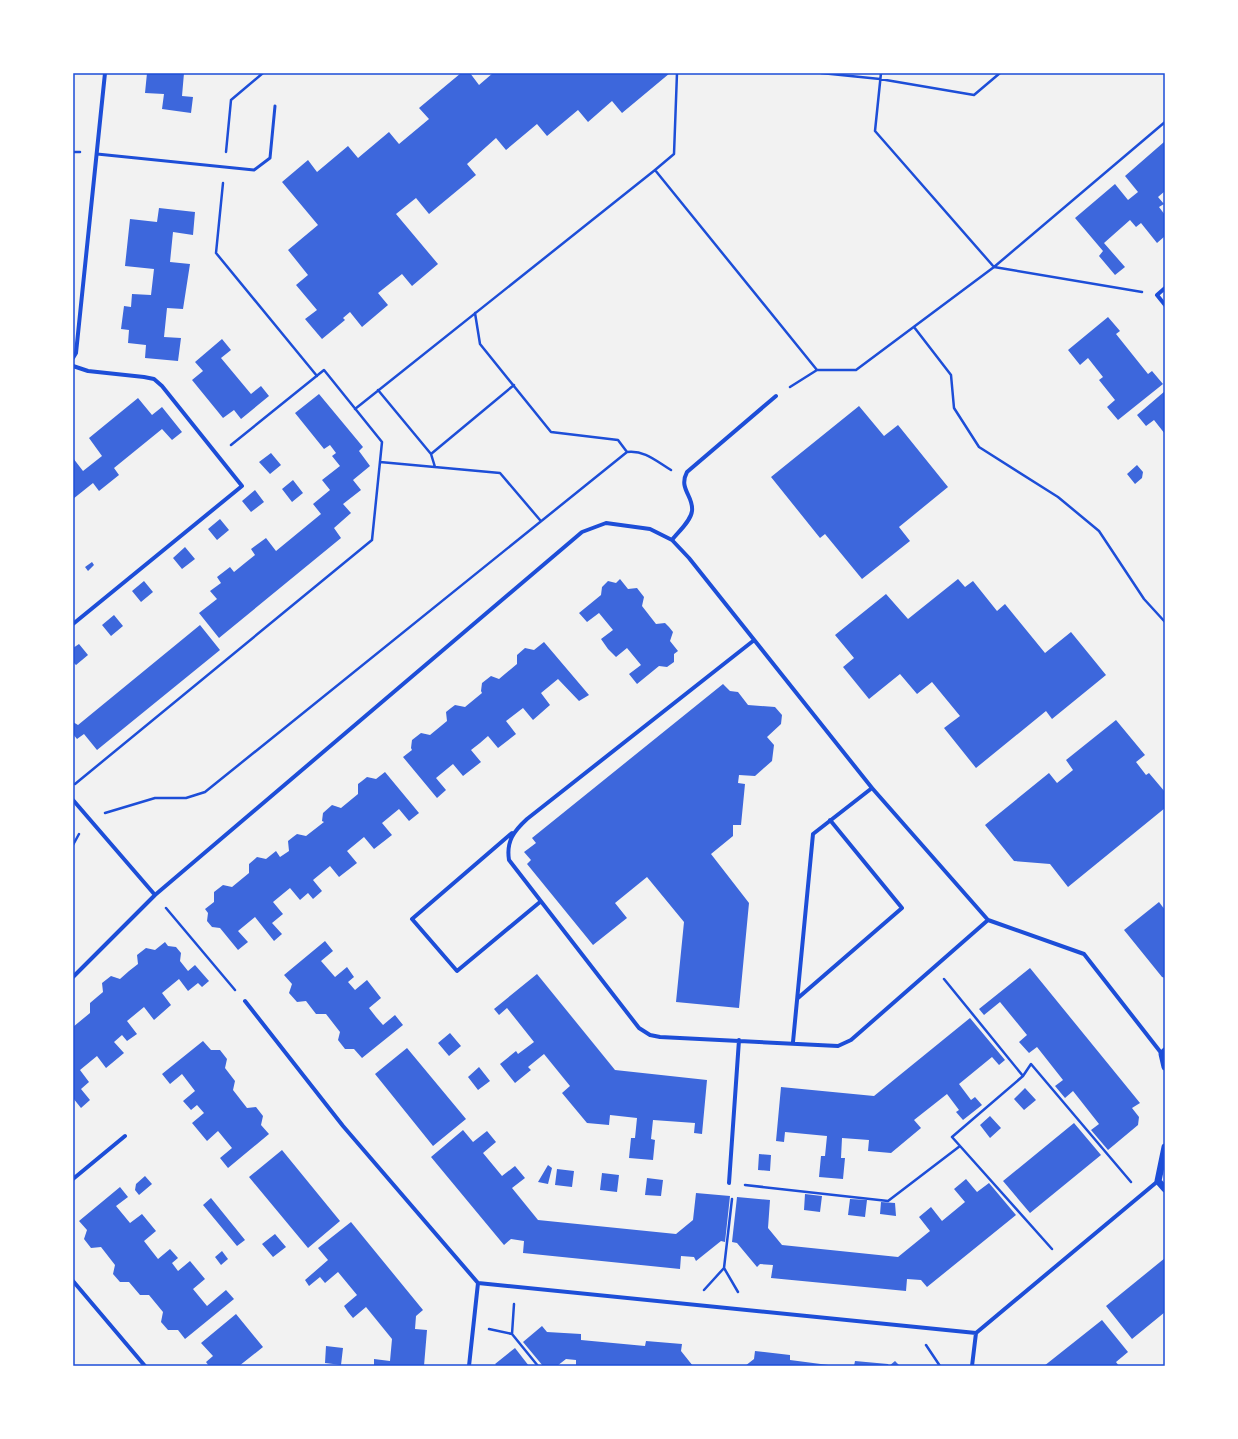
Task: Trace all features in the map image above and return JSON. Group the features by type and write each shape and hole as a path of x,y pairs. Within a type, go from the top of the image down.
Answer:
{"street":[{"path":"73,358 76,353 105,73"},
{"path":"1165,288 1157,295 1165,305"},
{"path":"73,366 88,371 154,379 162,386 242,486 73,624"},
{"path":"672,540 690,517 692,511 684,487 684,478 687,472 776,396"},
{"path":"73,977 156,895 582,532 606,523 626,524 650,529 672,540 699,569 753,641 872,788 988,920 1084,954 1164,1053 1165,1067"},
{"path":"540,902 457,971 412,919 528,818 753,641"},
{"path":"793,1042 813,834 872,788"},
{"path":"73,800 156,895"},
{"path":"797,998 902,908 830,820"},
{"path":"516,830 509,841 509,860 639,1028 650,1035 793,1042 838,1046 847,1043 988,920"},
{"path":"245,1001 343,1126 478,1283 976,1333"},
{"path":"729,1183 740,1040"},
{"path":"73,1179 126,1136"},
{"path":"972,1366 976,1333 1158,1181 1165,1147"},
{"path":"1158,1181 1165,1189"},
{"path":"73,1281 145,1366"},
{"path":"469,1366 478,1283"}],"lane":[{"path":"97,154 254,170 270,158 275,106"}],"path":[{"path":"263,73 231,100 216,252 317,376"},
{"path":"355,408 674,154 677,73"},
{"path":"820,73 880,79 974,95 1000,73"},
{"path":"881,73 875,132 994,267 1157,295"},
{"path":"776,396 817,370 856,370 994,267 1165,122"},
{"path":"655,170 817,370"},
{"path":"475,313 480,344 551,432 618,440 627,452"},
{"path":"914,327 951,375 954,408 979,447 1058,497 1099,531 1144,598 1165,622"},
{"path":"73,786 372,540 382,442 324,370 218,456"},
{"path":"431,454 514,385"},
{"path":"378,390 431,454 435,467"},
{"path":"73,845 77,836 91,822 110,810 154,798 186,798 205,792 540,520 627,452 636,451 646,454 684,478"},
{"path":"380,462 500,473 540,520"},
{"path":"156,895 245,1001"},
{"path":"934,967 1023,1076"},
{"path":"1062,1260 952,1137 1023,1076 1031,1064 1142,1194"},
{"path":"691,1304 724,1268 733,1193 729,1183 888,1201 960,1146"},
{"path":"724,1268 748,1310"},
{"path":"512,1334 516,1287"},
{"path":"473,1326 512,1334 538,1366"},
{"path":"928,1328 924,1342 939,1366"}],"building":[{"path":"147,73 184,73 182,96 193,97 191,113 162,109 164,94 145,93"},
{"path":"461,73 470,73 479,85 493,73 670,73 622,113 612,101 588,122 578,110 547,136 537,124 506,150 496,138 467,164 476,175 429,214 416,198 396,214 438,264 412,286 402,274 378,293 388,305 362,327 350,312 343,318 345,320 322,339 305,319 317,310 296,285 308,275 288,250 318,225 282,182 308,160 317,172 348,146 358,158 389,132 399,144 429,119 419,108"},
{"path":"1164,142 1165,191 1158,197 1164,204 1159,207 1165,215 1165,236 1157,243 1141,223 1136,227 1130,220 1104,243 1125,267 1115,275 1099,256 1103,251 1075,218 1115,184 1128,200 1138,192 1125,176"},
{"path":"159,208 195,212 193,235 173,232 170,262 190,264 183,309 167,308 164,337 181,338 178,361 145,358 146,345 128,343 129,330 121,329 124,306 131,307 132,294 151,295 154,269 125,266 130,219 157,222"},
{"path":"1108,317 1120,331 1116,334 1148,374 1152,371 1163,384 1118,420 1107,407 1115,400 1099,380 1103,377 1088,358 1080,365 1068,350"},
{"path":"222,339 231,350 221,358 251,394 261,386 269,396 241,419 234,410 223,418 192,380 203,371 195,362"},
{"path":"1165,391 1165,434 1154,420 1146,426 1137,415"},
{"path":"319,394 363,447 359,451 370,466 353,480 361,490 343,504 351,513 334,528 341,538 219,638 199,613 217,599 210,591 221,583 217,577 230,567 234,572 255,555 251,549 266,538 276,551 321,514 313,504 330,490 322,480 340,466 332,456 336,453 330,445 324,449 295,413"},
{"path":"138,398 152,415 162,407 182,432 172,440 162,429 114,468 119,475 99,491 93,483 73,499 73,458 83,471 102,456 89,438"},
{"path":"859,406 884,436 898,425 948,487 899,527 910,541 862,579 825,534 820,538 771,477"},
{"path":"271,453 281,465 270,474 259,462"},
{"path":"1137,465 1143,472 1142,478 1135,484 1127,474"},
{"path":"293,480 303,493 292,502 282,489"},
{"path":"255,490 264,502 251,512 242,501"},
{"path":"220,519 229,530 217,540 208,529"},
{"path":"185,547 195,559 182,569 173,558"},
{"path":"92,562 94,565 88,571 85,567"},
{"path":"620,579 628,589 637,588 644,597 642,606 656,624 665,623 669,627 673,632 670,641 678,651 674,654 674,662 667,667 659,666 637,684 629,674 641,665 627,648 616,657 601,639 613,630 599,613 587,622 579,613 601,595 602,587 608,581 616,583"},
{"path":"958,579 965,587 973,581 997,611 1005,604 1045,653 1071,632 1106,675 1052,719 1046,711 976,768 944,728 960,716 932,682 917,694 900,674 869,699 843,667 854,658 835,635 886,594 908,619"},
{"path":"144,581 153,592 141,602 132,591"},
{"path":"114,615 123,626 111,636 102,625"},
{"path":"200,625 220,650 97,750 84,734 77,739 73,734 73,722 78,725"},
{"path":"544,642 589,695 579,701 558,679 541,693 550,705 533,720 523,708 506,721 516,734 498,748 488,736 471,750 481,762 463,776 453,764 436,778 446,790 437,798 403,757 412,750 412,740 421,733 430,735 447,721 446,712 455,705 465,707 482,693 482,683 491,676 499,679 517,664 517,655 525,648 534,650"},
{"path":"79,644 88,655 76,665 73,662 73,648"},
{"path":"723,684 730,691 738,692 748,705 775,707 782,715 781,724 767,737 774,745 772,761 755,776 739,775 738,783 745,784 741,825 733,825 733,836 711,854 749,903 739,1008 676,1002 684,922 647,877 615,903 627,918 593,945 527,864 531,860 524,852 536,843 532,838"},
{"path":"1116,720 1145,755 1136,762 1146,775 1149,773 1165,792 1165,808 1068,887 1050,864 1014,861 985,825 1049,773 1057,783 1073,770 1066,760"},
{"path":"385,772 419,813 409,821 399,809 382,823 392,835 374,849 364,837 347,851 357,863 339,877 330,866 313,880 322,891 313,899 308,893 300,900 290,888 273,902 283,914 272,923 282,934 274,941 255,917 238,931 248,942 238,950 220,928 212,927 207,921 208,913 205,909 214,902 214,892 223,885 232,887 249,873 249,864 257,857 266,859 276,851 280,857 289,851 288,841 297,834 306,836 324,822 322,821 323,813 332,805 341,808 358,794 358,784 367,777 376,779"},
{"path":"1159,902 1165,910 1165,978 1162,977 1124,930"},
{"path":"325,941 333,951 321,961 335,977 347,967 354,977 348,982 355,990 367,980 381,998 369,1008 376,1017 383,1025 395,1015 403,1025 362,1058 354,1049 345,1049 338,1040 340,1032 326,1014 316,1014 306,1001 297,1002 289,993 292,984 284,975"},
{"path":"165,942 168,946 176,947 181,953 180,961 188,971 195,965 209,981 202,987 198,983 188,991 179,979 162,993 171,1005 154,1020 144,1007 127,1021 137,1034 127,1041 122,1035 114,1042 124,1053 106,1068 97,1056 80,1070 89,1082 81,1089 90,1100 81,1108 73,1098 73,1027 90,1013 90,1003 103,992 102,983 111,976 120,979 138,964 137,955 146,948 155,950"},
{"path":"1030,968 1140,1103 1132,1108 1139,1117 1138,1125 1108,1150 1091,1130 1099,1124 1073,1091 1065,1098 1055,1086 1063,1080 1037,1047 1029,1053 1019,1042 1027,1035 1000,1002 984,1015 979,1009"},
{"path":"537,974 615,1070 707,1080 702,1134 694,1133 695,1123 653,1120 651,1139 655,1140 653,1160 629,1158 631,1138 635,1138 637,1118 610,1115 609,1125 587,1123 562,1093 570,1086 544,1054 528,1067 531,1070 515,1083 500,1064 516,1051 518,1054 534,1042 507,1008 499,1015 494,1009"},
{"path":"970,1018 1005,1060 999,1065 992,1057 959,1084 971,1100 975,1097 982,1105 963,1120 956,1112 959,1110 947,1094 914,1120 921,1128 891,1153 868,1151 869,1140 842,1138 841,1158 845,1158 843,1179 819,1177 821,1156 825,1156 827,1136 785,1132 784,1142 776,1141 781,1087 874,1096"},
{"path":"450,1033 461,1046 449,1056 438,1043"},
{"path":"203,1041 211,1050 220,1050 227,1059 225,1068 235,1081 233,1090 247,1108 256,1107 263,1116 261,1125 269,1134 228,1168 220,1158 232,1148 218,1131 207,1141 192,1123 204,1113 197,1105 191,1110 183,1101 195,1091 182,1074 170,1084 162,1074"},
{"path":"407,1048 466,1119 433,1146 375,1074"},
{"path":"479,1067 490,1081 478,1090 468,1077"},
{"path":"1025,1088 1036,1100 1024,1110 1014,1099"},
{"path":"990,1116 1001,1128 990,1138 980,1125"},
{"path":"1074,1123 1101,1155 1030,1213 1003,1181"},
{"path":"463,1130 473,1142 487,1131 496,1142 483,1153 502,1176 515,1166 525,1178 512,1188 538,1220 676,1234 693,1220 696,1193 730,1196 725,1242 721,1241 696,1261 694,1257 681,1256 680,1269 523,1253 524,1241 511,1239 504,1245 431,1157"},
{"path":"282,1150 340,1221 308,1248 249,1177"},
{"path":"759,1154 771,1155 770,1171 758,1170"},
{"path":"548,1165 552,1168 548,1184 538,1182"},
{"path":"557,1169 574,1171 572,1187 555,1185"},
{"path":"602,1173 619,1175 617,1192 600,1190"},
{"path":"145,1176 152,1184 139,1195 135,1190 136,1184"},
{"path":"647,1178 663,1180 661,1196 645,1195"},
{"path":"966,1179 977,1192 989,1183 1016,1215 927,1287 921,1280 907,1279 906,1291 771,1278 773,1265 760,1264 757,1267 737,1243 732,1242 737,1197 770,1200 768,1228 782,1245 898,1257 930,1231 919,1217 931,1207 942,1221 965,1202 954,1189"},
{"path":"120,1187 128,1197 116,1206 130,1223 142,1214 156,1231 144,1241 158,1259 170,1249 178,1258 172,1263 178,1271 190,1261 205,1279 193,1289 207,1306 226,1290 234,1299 185,1339 178,1330 168,1330 161,1322 163,1312 149,1295 140,1295 129,1282 120,1282 113,1274 115,1265 101,1247 91,1248 84,1239 87,1230 79,1221"},
{"path":"805,1194 822,1196 820,1212 804,1210"},
{"path":"211,1198 245,1240 237,1246 203,1205"},
{"path":"850,1199 867,1200 865,1217 848,1215"},
{"path":"881,1202 895,1203 896,1216 880,1214"},
{"path":"351,1222 423,1310 416,1316 415,1329 427,1330 424,1366 374,1366 374,1359 390,1361 392,1339 366,1307 353,1318 348,1312 344,1306 357,1295 338,1272 325,1283 320,1277 309,1286 305,1280 328,1260 318,1248"},
{"path":"275,1234 286,1247 273,1257 262,1244"},
{"path":"222,1251 228,1259 221,1265 215,1257"},
{"path":"1165,1258 1165,1312 1132,1339 1106,1306"},
{"path":"236,1314 263,1347 239,1366 209,1366 206,1362 213,1356 201,1343"},
{"path":"1102,1320 1128,1352 1116,1362 1119,1366 1044,1366"},
{"path":"542,1326 547,1332 581,1334 581,1340 645,1346 646,1341 682,1344 681,1351 693,1366 576,1366 576,1360 566,1359 557,1366 543,1366 523,1342"},
{"path":"326,1346 343,1348 341,1365 325,1363"},
{"path":"515,1348 529,1366 497,1366 495,1364"},
{"path":"755,1351 790,1355 790,1360 836,1366 745,1366 754,1359"},
{"path":"855,1361 888,1364 889,1366 854,1366"},
{"path":"895,1361 900,1366 889,1366"}]}
